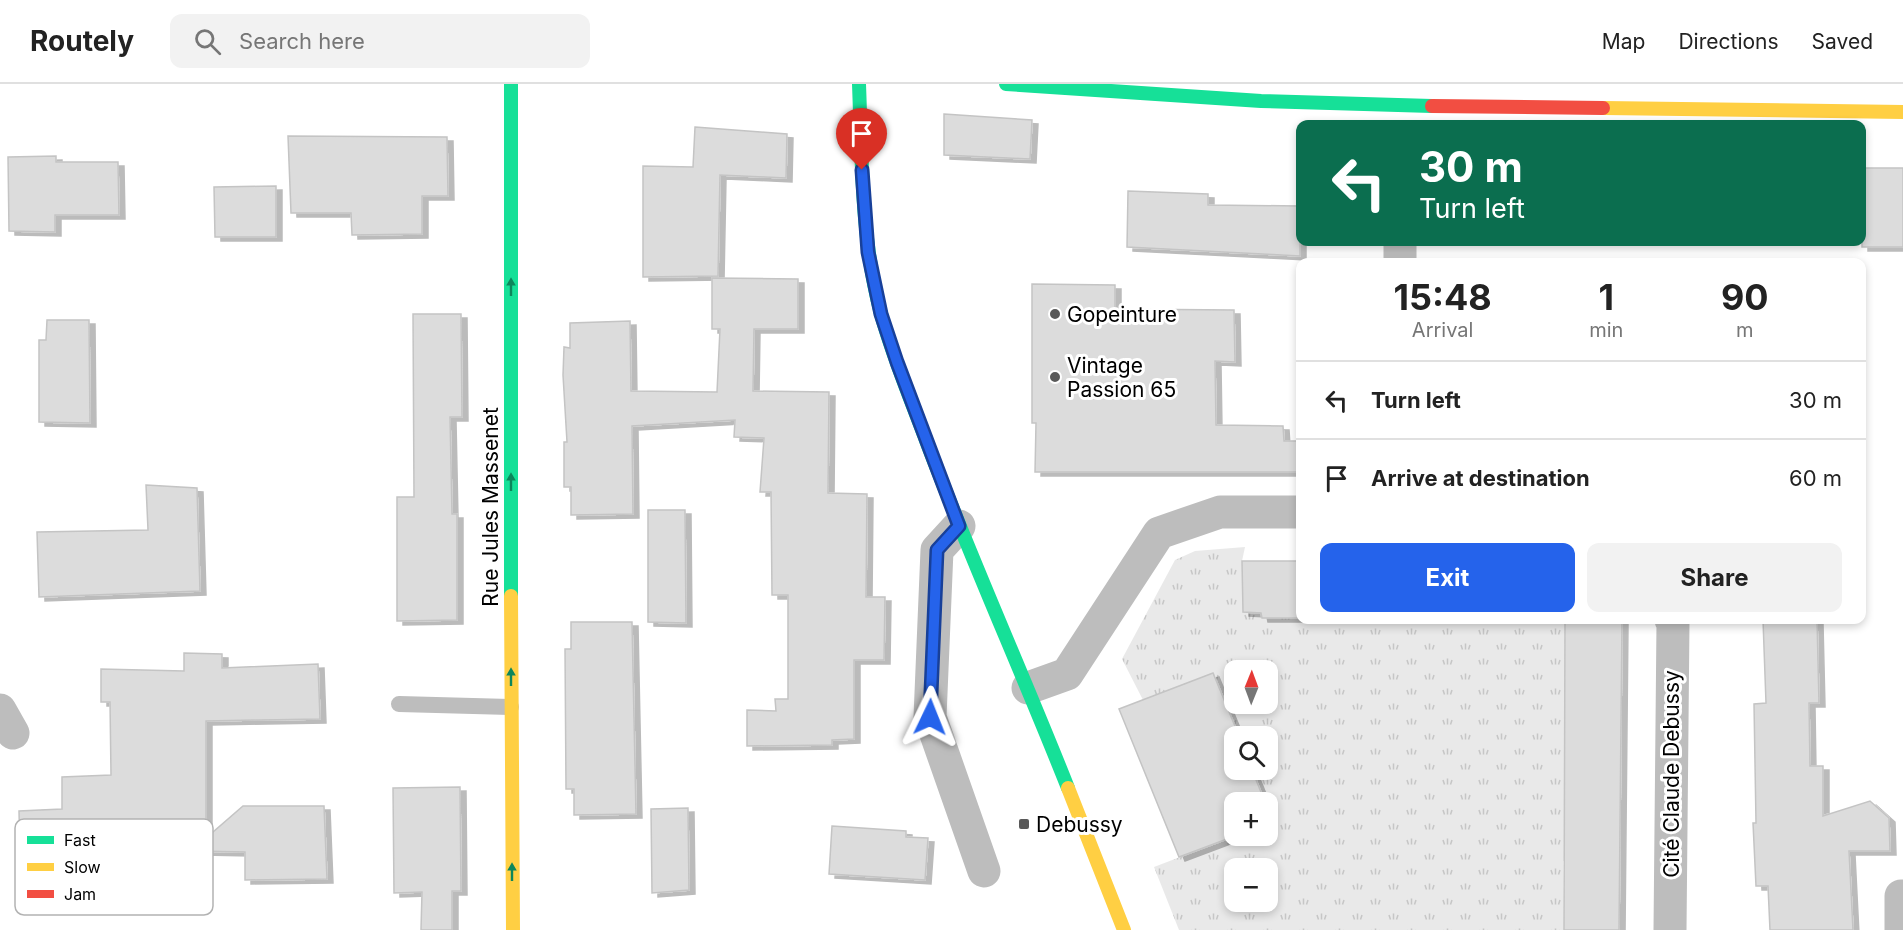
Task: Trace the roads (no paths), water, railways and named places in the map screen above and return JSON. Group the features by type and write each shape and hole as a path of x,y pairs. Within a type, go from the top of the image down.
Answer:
{"street":[{"name":"Rue Jules Massenet","path":"511,84 513,930"},
{"path":"859,84 865,218 874,285 881,314 959,526 1028,688 1124,930"},
{"path":"1006,84 1261,101 1398,115 1903,112"},
{"path":"1028,688 1067,674 1159,532 1220,512 1296,512"},
{"path":"959,526 937,550 930,717 984,871"},
{"name":"Cité Claude Debussy","path":"1670,930 1672,624"},
{"path":"1901,896 1901,930"}],"lane":[{"path":"399,704 511,707"}],"place":[{"name":"Gopeinture","path":"1055,314"},
{"name":"Vintage Passion 65","path":"1055,377"},
{"name":"Debussy","path":"1024,824"}]}
